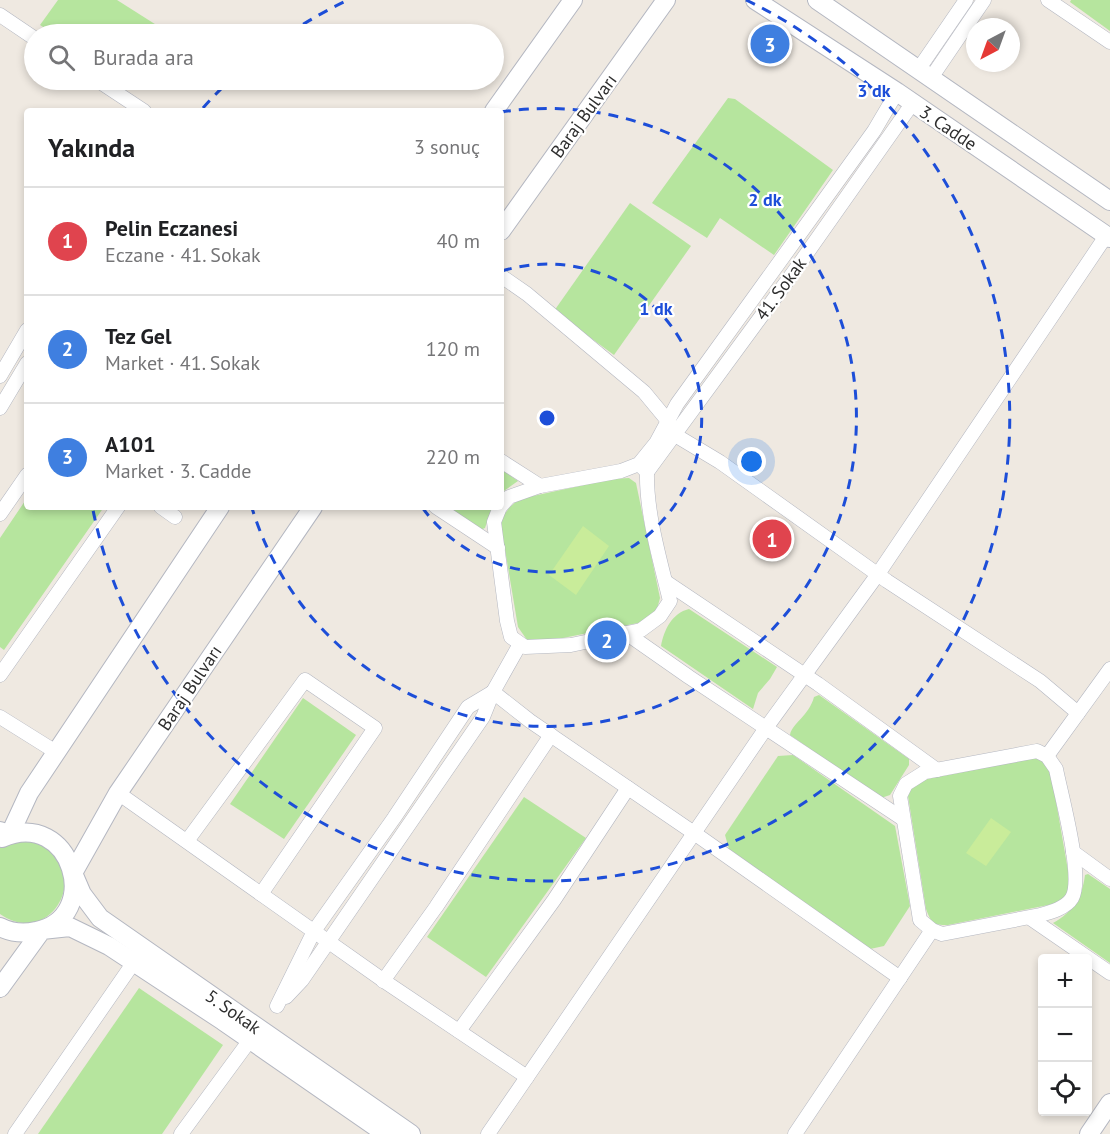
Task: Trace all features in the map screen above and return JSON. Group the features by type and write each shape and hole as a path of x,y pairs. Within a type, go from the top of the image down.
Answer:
{"main road":[{"path":"496,108 573,0"},
{"name":"Baraj Bulvarı","path":"504,227 666,0"},
{"name":"3. Cadde","path":"755,0 897,92 1108,237"},
{"name":"3. Cadde","path":"817,0 1110,201"},
{"path":"3,834 218,510"},
{"name":"Baraj Bulvarı","path":"74,873 118,793 311,510"},
{"name":"5. Sokak","path":"3,834 24,832 38,834 50,840 69,860 82,894 100,918 411,1134"},
{"path":"0,988 42,930 54,924 64,914 71,901 74,873"},
{"name":"5. Sokak","path":"0,927 25,934 70,927 109,946 386,1134"},
{"path":"1089,1134 1110,1103"}],"street":[{"path":"925,74 966,0"},
{"path":"925,74 984,0"},
{"path":"1048,0 1110,42"},
{"path":"0,15 24,31"},
{"path":"112,90 139,108"},
{"name":"41. Sokak","path":"643,468 684,395 874,131 897,92"},
{"name":"41. Sokak","path":"643,468 675,435 794,273 912,104"},
{"path":"488,1134 766,728 878,574 1108,237"},
{"path":"504,278 644,392 668,421 675,435 720,462 878,574 1040,681 1078,713"},
{"path":"0,376 24,335"},
{"path":"0,408 24,368"},
{"path":"504,462 540,486"},
{"path":"500,510 494,522 507,621 511,637 525,648 571,645 641,630 660,616 670,601 655,537 643,468 540,486 509,497 504,503"},
{"path":"0,514 24,479"},
{"path":"0,675 116,510"},
{"path":"165,510 175,517"},
{"path":"441,510 498,548"},
{"path":"666,582 805,675 936,770"},
{"path":"626,633 903,819"},
{"path":"493,692 468,707 394,818 314,931 277,1006 302,980 483,717 493,692 520,644"},
{"path":"1047,756 1110,669"},
{"path":"187,841 305,680 375,729 261,894"},
{"path":"493,692 551,735 900,978"},
{"path":"0,717 56,752"},
{"path":"383,981 436,907 551,735"},
{"path":"1037,751 1047,756 1056,769 1073,852 1076,877 1075,892 1071,900 1055,910 1030,918 942,933 932,930 920,920 900,796 906,784 925,772 1037,751"},
{"path":"459,1031 554,900 628,788"},
{"path":"118,793 383,981 527,1077"},
{"path":"1073,852 1110,879"},
{"path":"1030,918 1110,974"},
{"path":"795,1134 932,930"},
{"path":"15,1134 134,962"},
{"path":"181,1134 250,1040"}],"green space":[{"path":"58,0 117,0 155,24 41,24"},
{"path":"1071,0 1110,0 1110,31 1070,2"},
{"path":"728,98 735,99 833,170 774,255 720,218 707,238 652,203"},
{"path":"630,203 691,246 614,355 554,311"},
{"path":"504,471 518,481 504,491"},
{"path":"629,478 636,483 660,598 657,609 643,622 548,641 527,640 518,627 500,520 519,499 612,479"},
{"path":"24,502 24,510 102,510 4,650 0,647 0,538"},
{"path":"451,510 491,510 485,528 480,530"},
{"path":"583,526 609,546 576,595 549,575"},
{"path":"689,609 777,667 758,693 753,709 661,646 664,634 673,618"},
{"path":"819,695 909,759 909,765 890,795 881,798 790,735 812,704 814,697"},
{"path":"303,698 356,735 284,839 230,804"},
{"path":"793,755 895,826 910,906 884,946 870,949 729,849 725,835 778,756"},
{"path":"1040,757 1050,767 1070,882 1069,894 1058,903 948,925 933,923 926,909 908,796 911,785 922,780"},
{"path":"524,797 586,838 486,977 427,937"},
{"path":"991,818 1011,832 986,866 966,853"},
{"path":"24,840 47,848 60,862 65,879 62,896 53,911 39,921 21,923 0,914 0,848 10,842"},
{"path":"1088,874 1110,889 1110,963 1053,923 1075,904 1082,891 1085,875"},
{"path":"139,988 223,1045 162,1134 38,1134"}],"place":[{"name":"A101","path":"770,44"},
{"name":"Pelin Eczanesi","path":"772,539"},
{"name":"Tez Gel","path":"607,640"}]}
